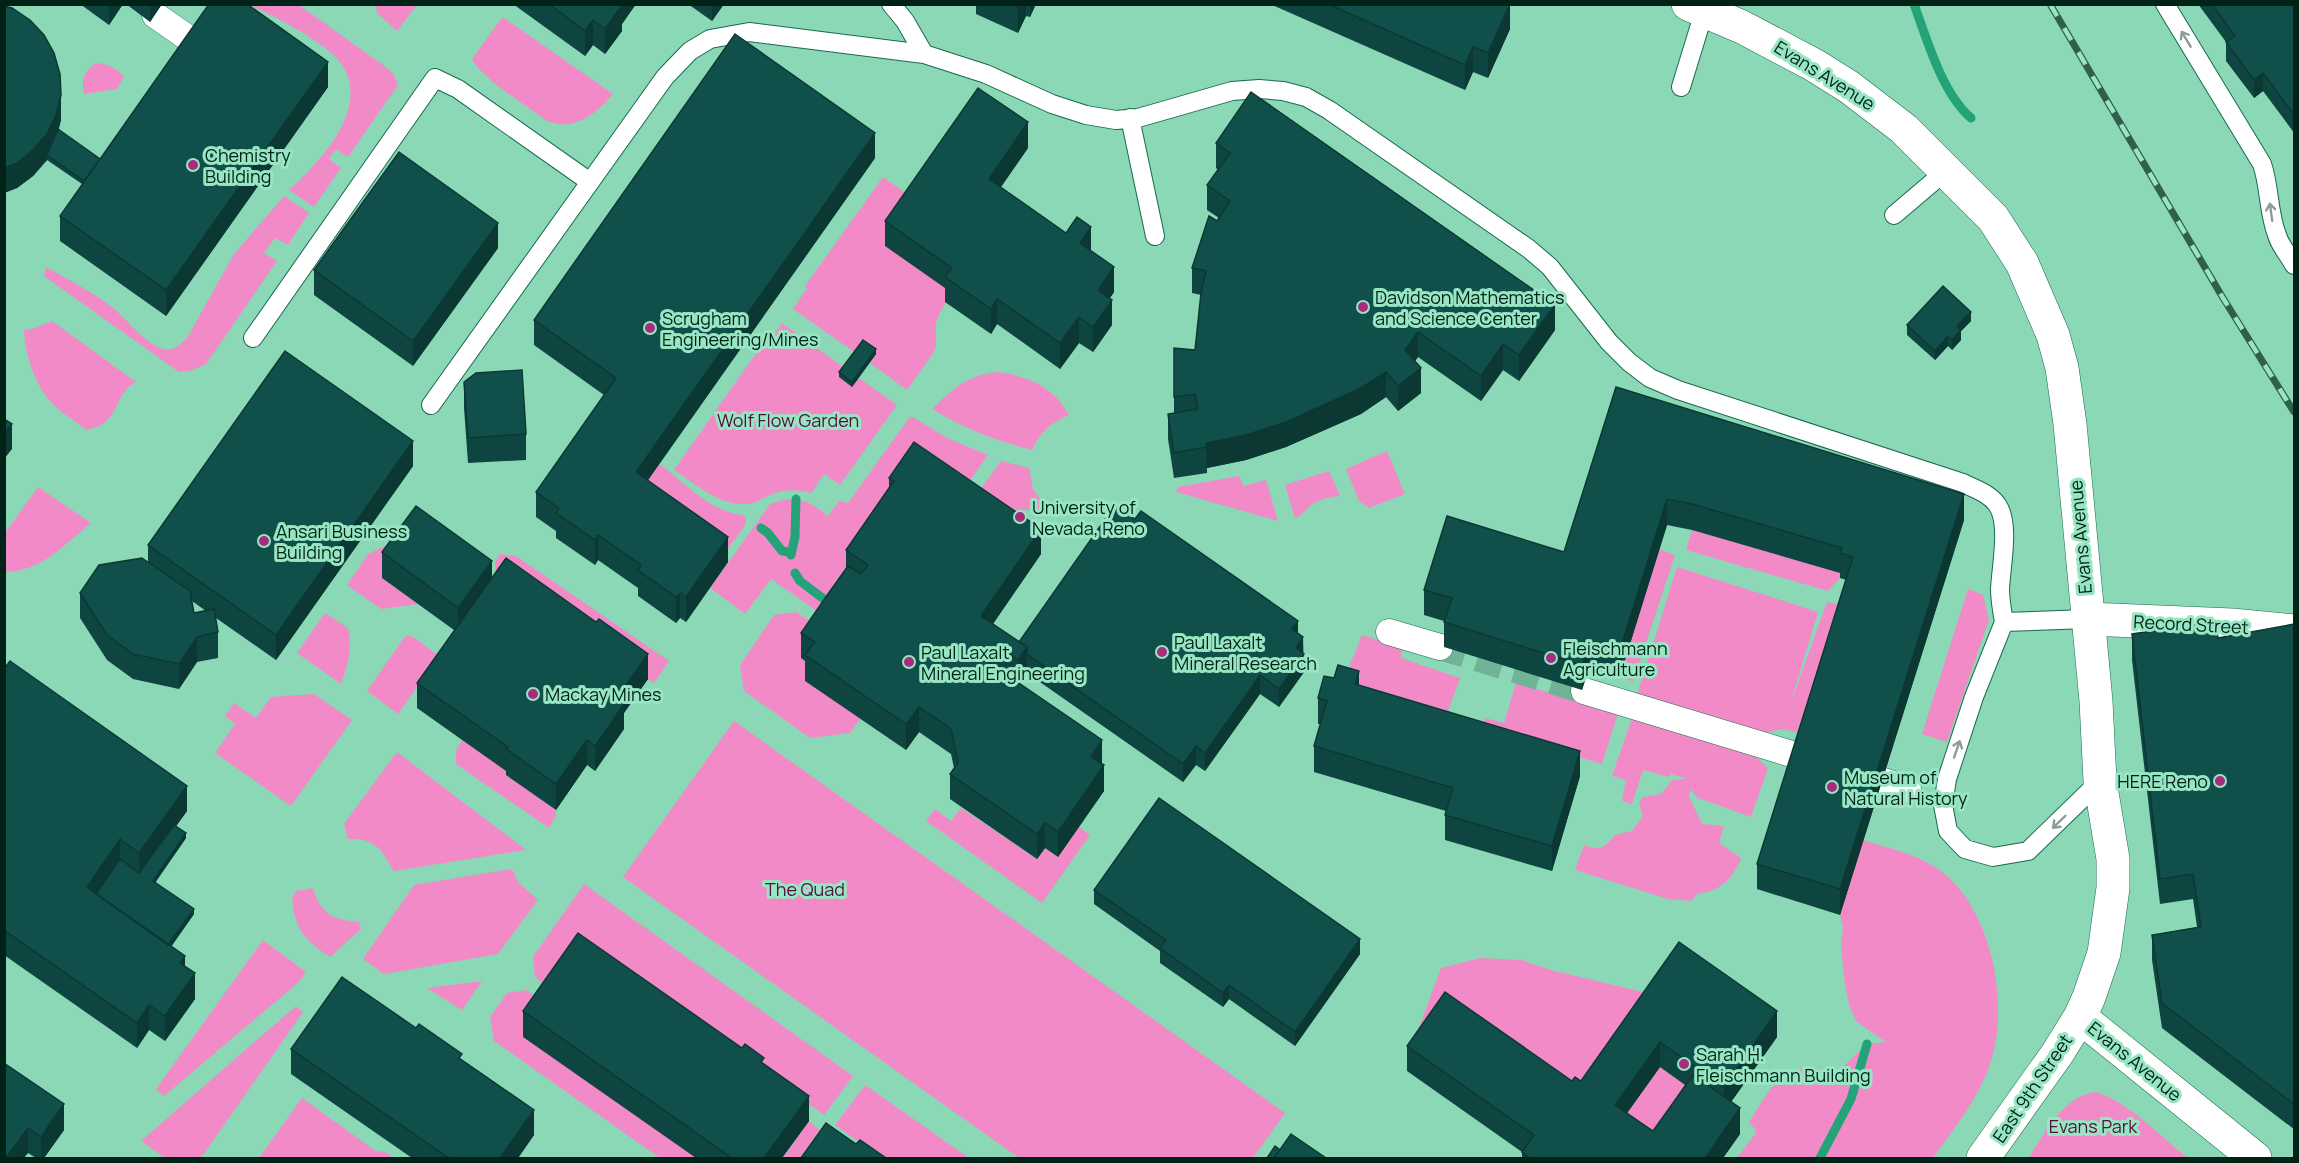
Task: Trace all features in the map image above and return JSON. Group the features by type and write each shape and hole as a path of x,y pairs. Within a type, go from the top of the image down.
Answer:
{"street":[{"name":"Evans Avenue","path":"1696,8 1773,42 1833,76 1895,122 1947,170 1987,212 2022,263 2053,335 2062,368 2070,424 2096,701 2100,781 2113,859 2113,888 2104,953 2096,980 2080,1017 2255,1158"},
{"path":"155,15 198,45"},
{"name":"Record Street","path":"2088,619 2232,625 2295,631"},
{"path":"1389,632 1440,647"},
{"path":"1584,691 1795,754"},
{"path":"1884,781 1908,789"},
{"name":"East 9th Street","path":"1983,1158 2080,1017"}],"lane":[{"path":"891,4 905,21 924,54"},
{"path":"2165,4 2262,164 2268,182 2272,220 2277,238 2295,265"},
{"path":"1681,87 1696,8"},
{"path":"431,405 664,77 690,51 710,39 748,32 924,54 986,74 1060,107 1086,115 1116,120 1168,110 1232,91 1259,89 1306,97 1329,110 1529,249 1550,267 1610,342 1629,362 1650,378 1678,390 1963,483 1987,494 1998,505 2002,517 2004,541 2000,587 2004,622 1974,697 1947,779 1943,806 1948,831 1965,849 1993,857 2028,851 2100,781"},
{"path":"253,339 435,78 458,89 590,182"},
{"path":"1130,118 1155,236"},
{"path":"1894,214 1947,170"},
{"path":"2004,622 2088,619"}],"green space":[{"path":"250,5 299,5 393,73 398,85 348,157 336,149 329,159 341,168 314,207 289,190 314,165 338,134 346,117 350,100 349,82 342,65 326,48 300,31"},
{"path":"375,5 417,5 397,31 378,14"},
{"path":"504,17 613,94 592,114 575,123 557,124 547,121 495,83 472,59"},
{"path":"97,63 112,67 124,77 117,89 84,94 84,76"},
{"path":"883,177 917,201 952,293 936,323 936,347 907,390 870,363 876,354 857,354 793,309 807,288 805,286"},
{"path":"284,196 309,213 288,245 275,238 264,253 277,261 206,364 190,371 179,372 44,276 46,267 105,302 149,342 163,349 174,348 187,338 234,254"},
{"path":"52,321 136,382 122,395 106,421 98,426 87,430 56,407 37,382 29,361 24,330"},
{"name":"Wolf Flow Garden","path":"782,323 846,369 839,377 852,386 859,378 897,405 840,485 824,474 811,493 783,491 753,503 742,504 721,500 674,470 764,342 767,344"},
{"path":"998,372 1020,376 1039,384 1056,397 1069,415 1047,429 1032,450 980,433 932,409 969,379"},
{"path":"913,417 947,438 988,455 958,498 828,619 771,579 745,614 710,588 770,504 794,499 801,500 828,516 839,501 848,503 909,418"},
{"path":"1387,451 1405,494 1369,508 1359,501 1346,469"},
{"path":"1001,461 1029,468 1033,489 1048,510 1017,510 1007,516 969,505"},
{"path":"659,464 708,502 731,513 745,516 746,524 722,557 636,497"},
{"path":"1329,471 1340,496 1318,501 1301,516 1295,518 1285,485"},
{"path":"1239,476 1243,486 1266,480 1278,521 1176,492 1178,487"},
{"path":"38,487 91,523 41,562 18,571 5,572 5,533"},
{"path":"1692,530 1842,573 1828,591 1686,550"},
{"path":"416,531 382,578 418,604 381,609 347,585 368,554"},
{"path":"1659,549 1675,555 1633,682 1620,676"},
{"path":"500,554 516,556 669,661 654,683 496,572 495,562"},
{"path":"1677,567 1818,612 1789,708 1827,602 1846,606 1806,734 1782,729 1760,734 1637,695"},
{"path":"1968,589 1983,595 1989,620 1947,742 1922,734"},
{"path":"796,612 821,629 802,658 815,667 861,718 850,733 810,738 744,691 740,665 774,615"},
{"path":"325,613 348,628 349,656 341,684 297,653"},
{"path":"406,635 415,638 439,656 398,714 367,691"},
{"path":"1362,635 1402,647 1401,658 1460,678 1447,714 1344,680"},
{"path":"1516,683 1618,713 1602,764 1482,727 1485,718 1504,723"},
{"path":"314,694 352,720 291,806 215,753 235,724 225,716 234,703 256,718 271,697"},
{"path":"1632,718 1753,754 1768,768 1751,817 1698,798 1690,789 1689,796 1702,824 1724,826 1719,843 1741,858 1725,883 1713,890 1698,893 1691,901 1668,899 1575,870 1584,845 1598,848 1608,843 1615,835 1632,831 1643,816 1639,803 1643,797 1661,794 1672,780 1687,779 1643,770 1632,804 1622,801 1626,780 1612,776"},
{"name":"The Quad","path":"734,721 1285,1113 1253,1158 1019,1158 623,877"},
{"path":"462,740 508,772 506,775 556,810 556,816 549,828 456,764 456,751"},
{"path":"397,752 526,850 394,871 377,846 365,840 348,839 344,824"},
{"path":"961,808 1037,859 1045,848 1058,857 1079,827 1090,835 1042,903 926,821 935,809 951,821"},
{"path":"1863,840 1927,862 1955,884 1971,906 1984,931 1997,989 1998,1018 1995,1045 1988,1070 1970,1105 1933,1158 1737,1158 1756,1133 1749,1122 1769,1091 1783,1077 1805,1068 1820,1069 1834,1075 1867,1044 1886,1042 1857,1022 1849,1005 1844,978 1841,945 1843,928 1840,915"},
{"path":"512,869 518,882 538,900 498,954 384,974 363,959 414,885"},
{"path":"584,884 853,1076 824,1115 751,1062 554,992 535,977 533,957"},
{"path":"313,888 324,910 342,920 359,922 361,929 330,957 302,933 293,909 292,898 296,891"},
{"path":"263,940 306,972 300,981 164,1096 156,1089"},
{"path":"1480,958 1521,960 1551,970 1659,996 1581,1106 1416,1036 1441,968"},
{"path":"482,981 462,1010 427,988"},
{"path":"527,990 545,1005 696,1158 660,1158 494,1041 490,1017 507,993"},
{"path":"296,1006 303,1012 201,1158 165,1158 141,1141"},
{"path":"1660,1067 1698,1093 1653,1157 1615,1130"},
{"path":"865,1085 969,1158 882,1158 835,1125"},
{"name":"Evans Park","path":"2096,1092 2132,1112 2188,1158 2028,1158 2048,1127 2064,1108 2084,1095"},
{"path":"302,1098 377,1152 383,1151 394,1158 259,1158"},
{"path":"809,1121 820,1130 800,1158 783,1158"}],"building":[{"name":"Chemistry Building","path":"209,4 247,4 328,62 166,290 60,216"},
{"path":"549,4 622,5 605,29 593,20 585,31"},
{"path":"1328,4 1510,4 1488,53 1473,47 1465,65"},
{"path":"2212,4 2295,4 2295,116 2263,73 2254,80 2226,42 2235,36"},
{"path":"4,6 12,8 30,20 44,35 54,53 60,74 61,95 56,115 47,134 17,163 4,168"},
{"name":"Scrugham Engineering/Mines","path":"735,34 875,133 636,472 728,537 686,597 680,593 676,597 638,570 641,565 598,535 595,540 556,513 559,508 536,492 616,378 534,320"},
{"path":"978,88 1028,122 989,179 1066,233 1077,217 1091,227 1080,243 1114,267 1098,290 1112,300 1093,327 1079,317 1060,343 997,299 991,309 945,277 952,268 885,221"},
{"name":"Davidson Mathematics and Science Center","path":"1251,92 1555,305 1519,355 1503,344 1481,376 1418,332 1405,350 1421,368 1398,386 1386,372 1361,388 1286,422 1246,435 1206,443 1207,447 1174,453 1168,414 1198,409 1195,394 1174,397 1174,348 1195,350 1201,293 1206,271 1192,268 1209,216 1217,221 1230,201 1207,185 1230,153 1216,143"},
{"path":"58,129 100,159 84,181 47,155"},
{"path":"399,152 498,223 413,341 314,270"},
{"path":"1943,286 1971,312 1957,326 1961,330 1952,340 1948,336 1935,351 1907,325"},
{"path":"863,340 876,349 852,382 839,372"},
{"name":"Ansari Business Building","path":"285,351 413,441 276,635 148,545"},
{"path":"522,370 526,434 468,438 464,382 476,373"},
{"name":"Fleischmann Agriculture","path":"1616,387 1964,494 1840,889 1757,864 1853,557 1840,553 1842,548 1692,504 1667,499 1620,650 1589,643 1582,665 1444,622 1452,598 1424,590 1447,516 1564,552"},
{"path":"4,419 12,424 4,434"},
{"name":"Paul Laxalt Mineral Engineering","path":"914,442 1041,529 981,616 1027,647 1018,660 1000,648 978,646 978,655 1102,740 1091,757 1104,765 1058,832 1045,823 1037,834 950,774 958,763 951,729 919,707 906,724 805,655 815,642 801,633 828,594 848,566 861,574 868,565 846,550 894,481 889,478"},
{"name":"Paul Laxalt Mineral Research","path":"1115,505 1135,519 1141,511 1298,621 1292,629 1303,637 1296,648 1304,654 1279,689 1260,675 1205,753 1196,746 1183,764 1027,654 1027,647 1019,642"},
{"path":"416,506 492,561 458,608 382,552"},
{"path":"142,558 190,591 194,613 214,609 218,632 197,637 179,664 133,654 107,635 80,593 99,565"},
{"name":"Mackay Mines","path":"506,558 596,622 599,619 648,654 616,699 624,704 605,732 595,746 587,740 556,784 417,683"},
{"name":"HERE Reno","path":"2216,622 2218,638 2295,624 2295,1105 2162,1003 2152,935 2201,927 2193,874 2160,879 2132,634"},
{"path":"10,661 187,786 139,853 120,839 87,887 185,956 180,963 195,973 165,1016 149,1005 137,1023 4,930 4,669"},
{"path":"1338,665 1359,671 1355,684 1580,751 1552,846 1445,815 1453,788 1314,746 1327,701 1318,698 1324,676 1334,678"},
{"path":"1159,798 1360,939 1295,1032 1229,985 1223,993 1160,948 1166,940 1094,890"},
{"path":"174,825 186,833 153,881 194,909 168,945 96,894 120,859 139,873"},
{"path":"578,933 742,1048 745,1044 764,1058 761,1062 809,1096 764,1158 732,1158 523,1011"},
{"name":"Sarah H. Fleischmann Building","path":"1679,942 1777,1011 1724,1087 1660,1042 1615,1105 1653,1131 1693,1075 1740,1108 1705,1158 1530,1158 1522,1152 1534,1135 1407,1046 1445,992 1572,1081 1575,1077 1581,1081"},
{"path":"342,977 416,1028 419,1024 462,1054 459,1058 534,1110 500,1158 449,1158 291,1049"},
{"path":"4,1063 64,1104 41,1137 28,1128 6,1158 4,1158"},
{"path":"826,1123 856,1144 860,1140 886,1158 801,1158"},
{"path":"1291,1134 1326,1158 1274,1158"},
{"path":"1275,1146 1280,1150 1274,1158 1267,1158"}],"waterway":[{"path":"1914,4 1944,80 1952,95 1971,118"},
{"path":"791,555 795,537 796,499"},
{"path":"761,528 782,551 790,552"},
{"path":"795,573 800,581 829,603"},
{"path":"1820,1158 1851,1099 1867,1044"}],"tunnel":[{"path":"1440,647 1584,691"}],"railway":[{"path":"2050,4 2223,298 2294,412"}],"place":[{"name":"Chemistry Building","path":"193,165"},
{"name":"Davidson Mathematics and Science Center","path":"1363,307"},
{"name":"Scrugham Engineering/Mines","path":"650,328"},
{"name":"University of Nevada, Reno","path":"1020,517"},
{"name":"Ansari Business Building","path":"264,541"},
{"name":"Paul Laxalt Mineral Research","path":"1162,652"},
{"name":"Fleischmann Agriculture","path":"1551,658"},
{"name":"Paul Laxalt Mineral Engineering","path":"909,662"},
{"name":"Mackay Mines","path":"533,694"},
{"name":"HERE Reno","path":"2220,781"},
{"name":"Museum of Natural History","path":"1832,787"},
{"name":"Sarah H. Fleischmann Building","path":"1684,1064"}]}
